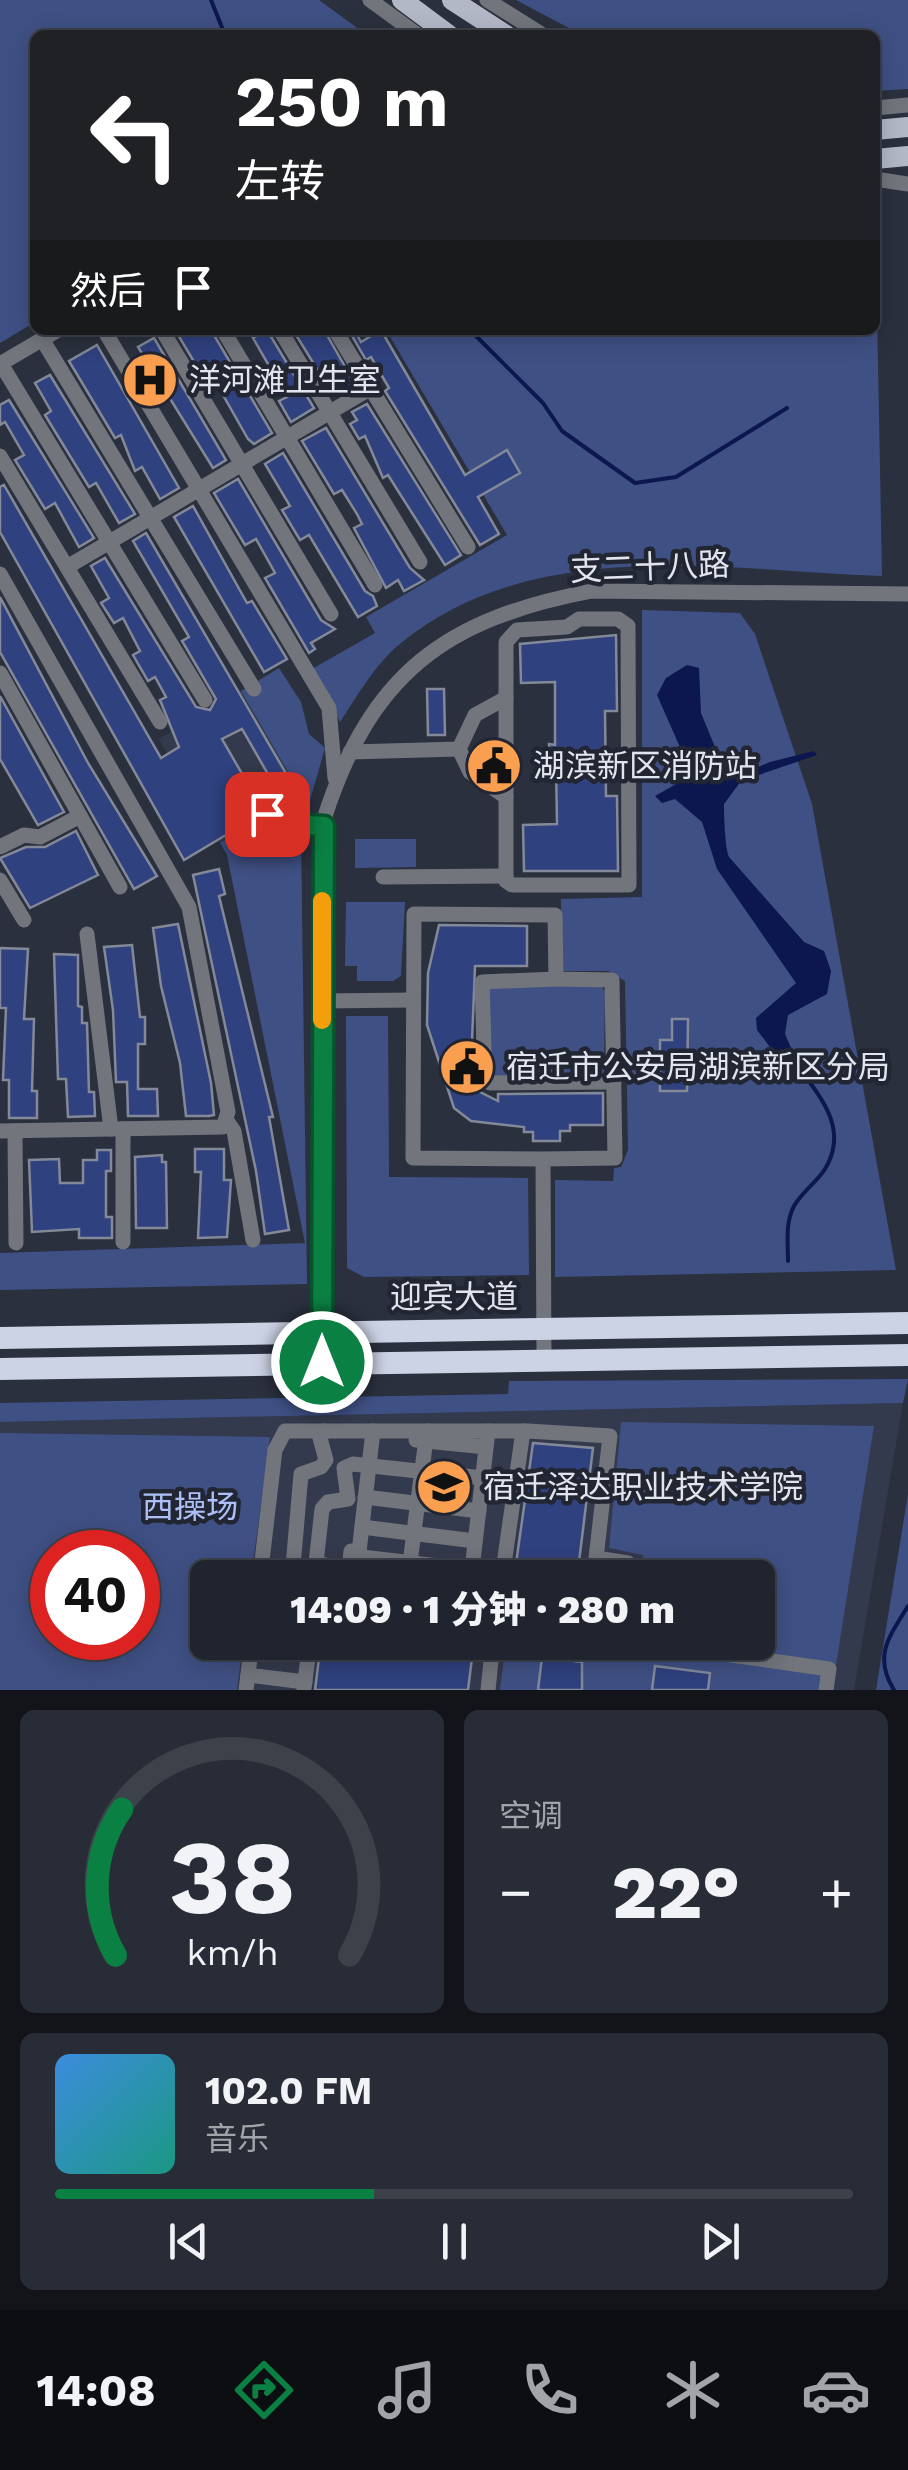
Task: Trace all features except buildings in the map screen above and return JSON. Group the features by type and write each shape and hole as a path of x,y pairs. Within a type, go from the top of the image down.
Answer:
{"highway":[{"name":"迎宾大道","path":"0,1338 908,1323"},
{"name":"迎宾大道","path":"0,1369 908,1355"}],"main road":[{"path":"402,0 443,30"},
{"path":"452,0 498,30"},
{"path":"880,130 908,127"},
{"path":"880,159 908,156"}],"street":[{"path":"370,0 411,30"},
{"path":"487,0 536,30"},
{"path":"880,108 908,105"},
{"path":"880,180 908,184"},
{"path":"50,335 0,364 206,700"},
{"path":"107,335 329,708 336,785"},
{"path":"165,335 331,614"},
{"path":"225,335 375,585"},
{"path":"283,335 420,562"},
{"path":"339,335 468,548"},
{"path":"42,340 254,690"},
{"path":"67,567 371,388"},
{"path":"0,456 160,722"},
{"path":"0,574 189,907 253,1240"},
{"name":"支二十八路","path":"322,1362 324,826 350,752 400,676 476,624 543,600 592,591 908,594"},
{"path":"579,619 618,619 628,626 628,884 521,886 506,881 506,698 506,642 517,630 567,627 579,619"},
{"path":"0,673 120,887"},
{"path":"459,749 475,715 506,698"},
{"path":"350,752 459,749"},
{"path":"459,749 470,772 506,797"},
{"path":"267,814 288,824 324,826"},
{"path":"0,847 24,835 40,837 80,816"},
{"path":"383,877 506,876"},
{"path":"0,880 24,920"},
{"path":"556,979 555,915 414,914 413,1158 615,1158 614,1082 612,980 482,982 484,1079 490,1083 614,1082"},
{"path":"87,934 117,1129 124,1242"},
{"path":"322,1000 412,1000"},
{"path":"16,1244 7,1131 223,1127 228,1122"},
{"path":"543,1159 544,1360"},
{"path":"262,1560 275,1450 286,1431 487,1439 523,1431 610,1436 596,1558 609,1560"},
{"path":"293,1560 301,1474 324,1464 324,1431"},
{"path":"505,1560 523,1431"},
{"path":"372,1433 359,1552 362,1558 381,1560"},
{"path":"410,1560 426,1436"},
{"path":"473,1560 487,1439"},
{"path":"318,1560 322,1509 328,1502 348,1499 344,1468 352,1464 483,1478"},
{"path":"365,1497 478,1512"},
{"path":"362,1527 475,1540"},
{"path":"294,1548 317,1550"},
{"path":"350,1560 351,1551 359,1552"},
{"path":"247,1683 304,1686 308,1660"},
{"path":"488,1690 491,1660"},
{"path":"766,1660 829,1669 826,1690"}],"shaded area":[{"path":"687,665 699,668 701,713 727,776 735,777 770,762 814,751 817,755 741,781 724,804 729,857 804,942 824,951 831,971 827,994 788,1015 785,1034 796,1059 786,1068 757,1030 756,1018 796,983 717,869 702,822 675,799 662,803 655,796 687,778 683,754 657,695 666,678"},
{"path":"241,691 302,794 220,843 159,739"},
{"name":"宿迁泽达职业技术学院","path":"903,1403 854,1690 0,1690 0,1422"}],"green space":[{"path":"0,0 319,0 360,30 30,30 30,325 0,343"},
{"path":"516,0 908,0 908,89 880,91 880,30 573,30"},
{"path":"389,335 877,335 882,576 695,566 632,567 570,573 510,586 453,609 401,643 375,670 340,722 312,669 375,633 366,617 507,535"},
{"path":"642,610 740,613 755,634 812,804 896,1270 555,1277 555,1180 613,1181 614,1168 621,1167 628,1150 625,981 608,971 561,971 561,899 642,897"},
{"path":"279,668 301,702 309,734 325,748 305,818 284,816 281,807 301,794 241,691"},
{"path":"262,817 273,828 301,831 307,1284 0,1290 0,1253 305,1243 227,855 220,843"},
{"path":"355,839 416,839 416,867 355,868"},
{"path":"346,902 405,902 401,976 393,981 357,981 357,966 345,966"},
{"path":"487,985 600,985 605,991 604,1077 489,1078"},
{"path":"346,1016 388,1016 389,1177 528,1178 529,1275 364,1277 347,1268"},
{"path":"908,1379 903,1403 0,1422 0,1403 508,1394 509,1381"},
{"path":"621,1422 874,1426 832,1690 500,1690 504,1660 775,1660 775,1560 642,1560 643,1555 609,1548"},
{"name":"西操场","path":"0,1433 270,1437 253,1560 190,1560 190,1660 241,1660 237,1690 0,1690"},
{"path":"908,1494 908,1690 876,1690"}],"waterway":[{"path":"211,0 223,30"},
{"path":"475,335 543,403 562,431 635,483 676,477 787,408"},
{"path":"788,1261 791,1213 825,1169 834,1140 833,1126 822,1100 795,1063"},
{"path":"894,1690 884,1657 890,1637 908,1606"}],"slow traffic":[{"path":"322,901 322,1020"}],"place":[{"name":"洋河滩卫生室","path":"150,380"},
{"name":"湖滨新区消防站","path":"494,766"},
{"name":"宿迁市公安局湖滨新区分局","path":"467,1067"},
{"name":"宿迁泽达职业技术学院","path":"444,1487"}],"route":[{"path":"267,814 288,824 324,826 322,1362"}]}
